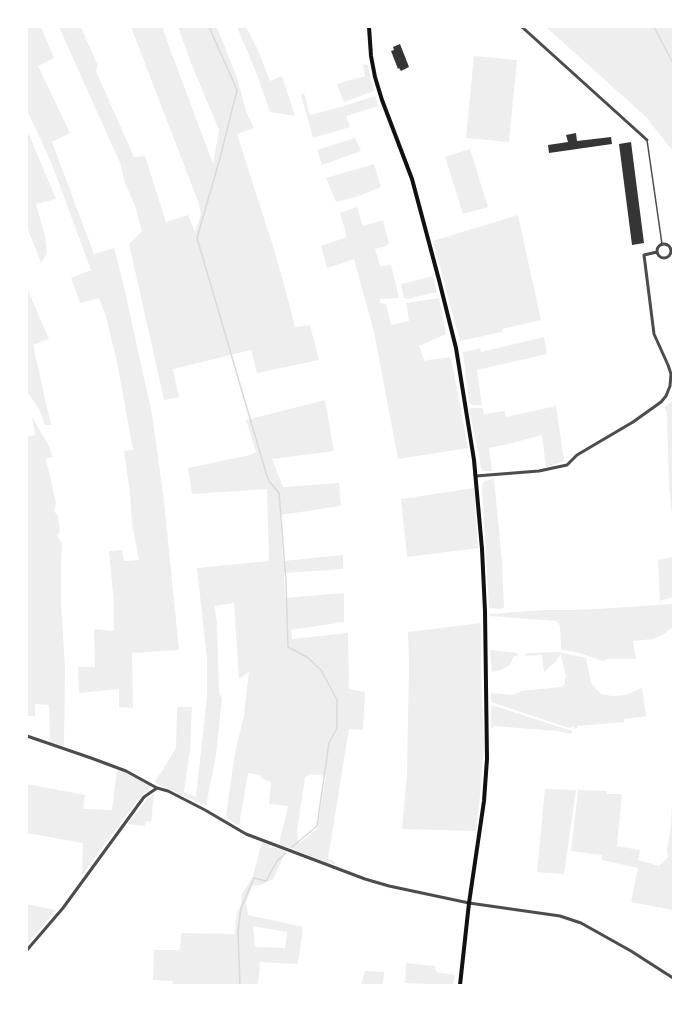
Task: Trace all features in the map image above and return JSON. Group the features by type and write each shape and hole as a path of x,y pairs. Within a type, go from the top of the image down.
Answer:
{"main road":[{"path":"369,27 370,56 375,77 382,100 412,179 426,227 456,348 473,446 476,476 485,611 487,759 484,801 469,903 460,985"}],"street":[{"path":"522,27 647,140"},
{"path":"662,244 670,246 672,250 668,258 659,256 657,252 657,248 662,244"},
{"path":"476,476 540,471 567,465 577,455 633,422 661,402 666,396 670,386 671,374 654,334 644,255 657,252"},
{"path":"27,736 126,771 157,788 168,791 205,810 246,834 365,879 389,886 469,903 560,916 581,923 631,951 673,978"},
{"path":"27,950 63,908 144,797 157,788"}],"lane":[{"path":"647,140 662,244"}],"shaded area":[{"path":"27,27 41,27 54,58 38,66 70,133 52,142 94,254 114,248 152,414 164,501 179,650 132,653 133,708 119,707 119,689 79,693 78,667 95,667 94,629 114,631 114,604 109,551 122,550 124,561 139,560 132,524 130,494 124,451 133,450 117,362 106,317 99,298 80,303 71,278 91,270 51,162 27,110"},
{"path":"59,27 81,27 98,66 96,71 134,157 145,156 166,222 188,215 195,232 201,215 199,204 131,27 162,27 213,164 219,130 193,68 178,27 217,27 237,78 246,111 254,128 237,134 272,243 295,327 310,325 319,360 257,373 251,350 173,369 179,397 164,400 129,244 142,231 135,206 124,180 121,165"},
{"path":"237,27 246,27 257,48 270,81 282,76 295,116 270,112 256,72"},
{"path":"546,27 673,27 673,151 646,117"},
{"path":"474,56 517,60 509,142 466,138"},
{"path":"363,64 368,65 374,91 344,102 337,84 365,76"},
{"path":"304,93 310,115 375,96 378,106 346,116 350,127 313,138 301,95"},
{"path":"27,130 56,199 36,204 45,236 47,253 41,263 27,227"},
{"path":"355,138 361,151 322,165 317,150"},
{"path":"470,149 488,207 463,214 445,157"},
{"path":"374,164 381,187 359,196 336,202 326,178"},
{"path":"357,207 363,226 383,220 389,243 386,246 375,249 380,266 391,265 399,298 380,299 380,303 386,304 391,325 409,321 406,303 439,298 446,334 419,346 425,362 428,360 451,357 468,448 398,459 374,332 354,259 327,268 321,246 347,237 340,213"},
{"path":"518,215 541,320 502,329 502,332 460,341 433,241"},
{"path":"433,276 437,292 408,299 404,298 401,284"},
{"path":"27,288 49,339 33,345 51,425 45,425 39,409 27,391"},
{"path":"544,337 547,354 477,370 482,405 472,405 469,402 463,352 480,348 481,352"},
{"path":"325,400 334,451 272,459 283,487 339,483 341,506 280,515 283,561 343,555 343,569 284,573 285,598 344,593 344,622 291,630 292,639 348,633 349,689 365,692 363,730 349,729 328,859 336,862 334,865 279,844 288,806 269,804 271,782 261,778 261,775 248,773 239,826 226,817 234,758 244,715 249,672 239,679 234,603 214,606 217,622 219,693 222,698 216,755 206,806 158,785 155,781 176,747 177,707 192,707 190,749 184,792 196,797 207,697 207,660 197,568 269,561 267,489 192,494 188,468 250,455 256,452 246,420","holes":["310,774 326,776 317,829 300,843 298,840 297,830 305,778"]},
{"path":"673,400 673,527 669,485 667,413 664,407"},
{"path":"556,406 564,461 546,467 542,435 489,448 492,471 483,471 481,469 469,410 472,408 483,408 484,414 505,411 506,417"},
{"path":"32,417 50,448 53,457 47,458 46,462 56,503 54,511 58,516 60,532 57,535 62,544 61,602 65,668 64,746 50,742 49,705 35,704 35,716 27,716 27,437 35,435"},
{"path":"494,479 502,561 504,608 500,609 489,608 482,486 484,481"},
{"path":"474,488 478,548 407,557 401,499"},
{"path":"673,557 673,597 660,601 658,560"},
{"path":"673,603 673,627 664,634 653,639 633,641 636,659 607,659 603,661 561,649 560,626 557,621 490,616 490,614 544,610 597,609"},
{"path":"481,623 481,673 484,745 476,831 402,829 407,775 409,664 408,632"},
{"path":"490,650 517,653 518,656 514,656 510,665 501,670 492,672"},
{"path":"558,652 586,658 591,683 601,694 613,696 626,695 642,688 646,716 624,719 624,722 578,726 576,729 573,726 570,728 563,726 491,702 491,693 513,695 521,691 561,687 565,684 566,677 561,654 544,672 542,655 524,656 526,653"},
{"path":"491,705 572,731 572,734 557,731 493,726 493,728 491,728"},
{"path":"117,769 149,784 151,787 140,797 82,875 83,843 27,833 27,784 85,795 83,809 112,810"},
{"path":"545,789 576,790 564,874 537,872"},
{"path":"578,790 606,791 607,794 622,794 617,846 640,850 638,860 659,866 668,857 667,850 673,802 673,910 631,902 638,868 602,860 602,855 571,851"},
{"path":"154,794 151,822 146,821 145,826 128,824 146,800"},
{"path":"262,842 269,845 269,848 273,847 286,851 273,879 261,885 252,886 246,903 248,915 303,927 298,964 260,962 258,985 172,985 173,981 153,980 154,950 180,950 181,933 235,934 237,912 241,905 242,894 253,876","holes":["253,926 287,932 285,948 255,947"]},
{"path":"27,904 56,910 27,944"},
{"path":"406,963 435,966 436,972 455,975 453,985 405,983"},
{"path":"365,971 384,972 383,985 361,985"}],"building":[{"path":"400,44 409,67 401,71 399,68 398,69 391,51 394,50 393,47"},
{"path":"576,133 577,141 611,137 612,144 549,153 548,145 568,142 566,135"},
{"path":"631,142 644,243 632,245 619,144"}],"waterway":[{"path":"209,27 237,90 220,158 197,238 266,473 269,481 279,493 286,581 288,647 307,657 321,670 337,700 337,728 329,743 317,826 292,847"},
{"path":"654,27 673,63"},
{"path":"240,985 238,931 241,908 254,878 266,881 277,861 286,853"}]}
